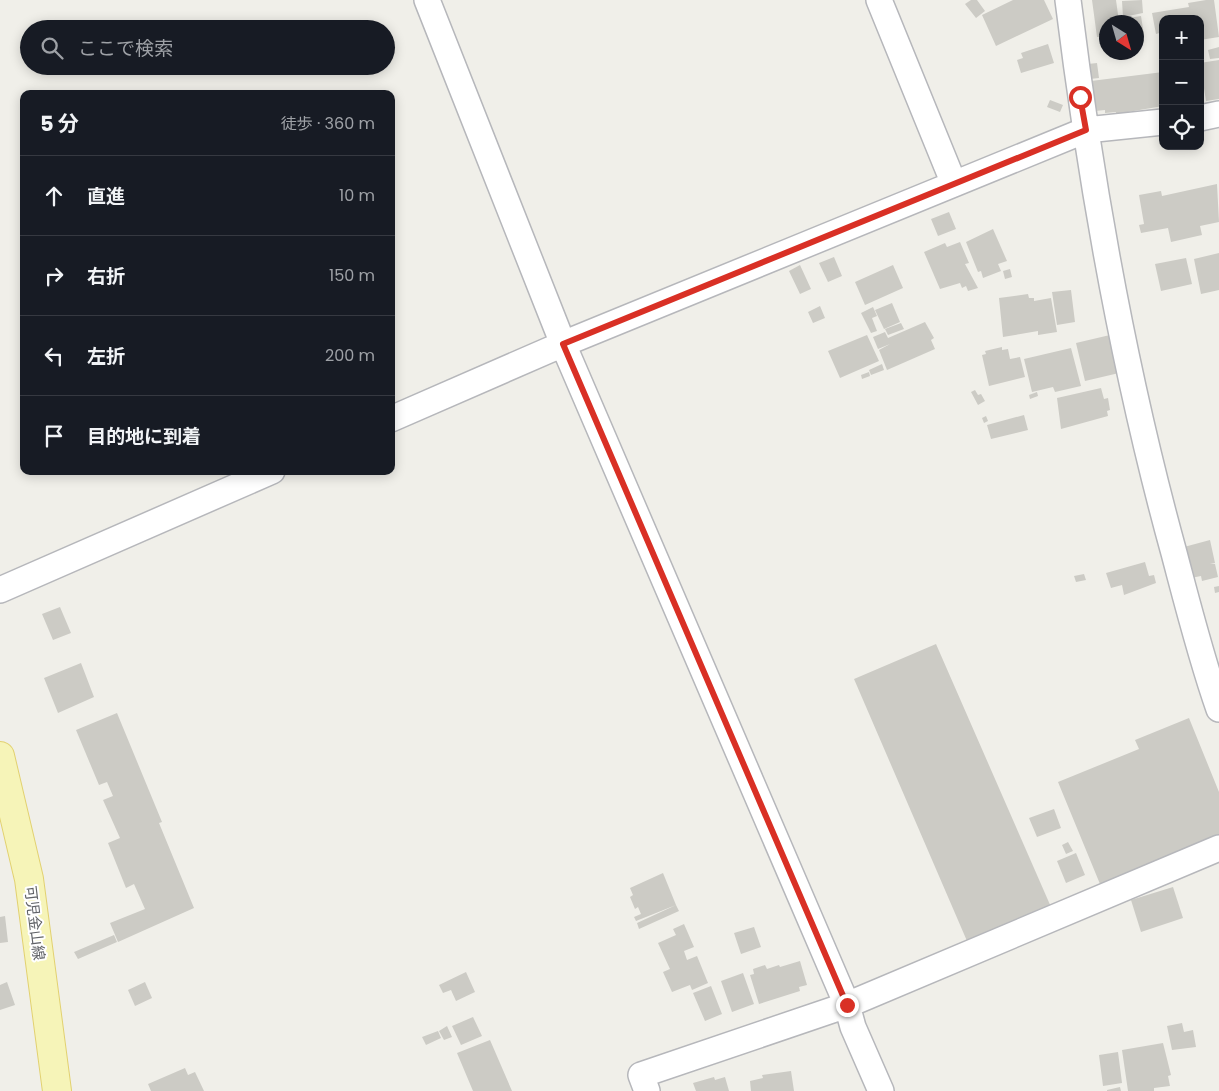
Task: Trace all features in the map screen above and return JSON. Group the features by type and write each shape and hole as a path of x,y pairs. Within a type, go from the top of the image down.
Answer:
{"main road":[{"name":"可児金山線","path":"0,756 29,879 57,1091"}],"street":[{"path":"427,0 563,344 847,1005 853,1027 881,1091"},
{"path":"879,0 954,184"},
{"path":"1068,0 1086,130 1110,278 1150,464 1206,672 1219,709"},
{"path":"1204,117 1219,114"},
{"path":"395,417 563,344 1086,130 1159,122"},
{"path":"0,590 263,475"},
{"path":"647,1091 641,1075 847,1005 1219,848"}],"building":[{"path":"971,0 977,0 985,11 976,18 965,4"},
{"path":"1013,0 1044,0 1053,19 996,46 982,15"},
{"path":"1092,0 1116,0 1118,15 1099,15 1099,37 1097,37"},
{"path":"1142,0 1143,13 1123,15 1122,1"},
{"path":"1214,0 1219,37 1204,39 1204,15 1159,15 1159,33 1156,34 1152,13 1189,7 1188,3"},
{"path":"1048,44 1054,63 1021,73 1017,60 1023,58 1021,53"},
{"path":"1219,47 1219,58 1210,59 1208,50"},
{"path":"1219,60 1219,99 1206,101 1204,62"},
{"path":"1097,63 1099,78 1090,79 1088,64"},
{"path":"1159,72 1159,107 1116,114 1116,112 1105,113 1105,110 1095,111 1091,81"},
{"path":"1050,100 1063,105 1060,112 1047,107"},
{"path":"1217,184 1219,222 1200,226 1202,235 1171,242 1168,228 1141,233 1139,225 1144,224 1139,195 1161,191 1162,196"},
{"path":"949,212 956,229 938,236 931,219"},
{"path":"993,229 1007,261 998,264 1001,271 983,278 981,271 978,272 966,242"},
{"path":"960,242 969,263 965,264 978,288 968,291 966,286 962,288 960,283 940,289 924,252 945,243 947,247"},
{"path":"1219,253 1219,290 1201,294 1194,259"},
{"path":"834,257 842,276 828,282 819,263"},
{"path":"1186,258 1192,284 1161,291 1155,264"},
{"path":"800,265 811,289 800,294 789,271"},
{"path":"893,265 903,288 865,305 855,282"},
{"path":"1010,269 1012,277 1005,279 1003,271"},
{"path":"1071,290 1075,322 1057,325 1052,292"},
{"path":"1028,294 1029,298 1034,298 1034,301 1051,298 1057,332 1038,335 1038,331 1003,337 999,298"},
{"path":"892,303 900,322 884,329 875,310"},
{"path":"820,306 825,318 813,323 808,312"},
{"path":"873,307 877,316 872,318 877,331 871,333 861,313"},
{"path":"925,322 934,338 931,340 935,349 887,370 879,350 890,344 878,349 873,337 885,332 888,338"},
{"path":"901,323 904,329 888,335 885,329"},
{"path":"867,335 879,361 840,378 828,351"},
{"path":"1110,335 1119,373 1085,381 1076,343"},
{"path":"1002,347 1002,350 1008,349 1010,359 1020,357 1025,377 989,386 982,355 986,354 985,351"},
{"path":"1071,348 1081,386 1055,392 1053,387 1032,392 1024,359"},
{"path":"882,364 884,370 871,375 869,370"},
{"path":"869,372 870,376 862,379 861,375"},
{"path":"1101,388 1104,399 1108,398 1110,410 1107,411 1108,416 1061,429 1057,398"},
{"path":"975,390 978,395 981,394 985,401 978,405 971,392"},
{"path":"1037,392 1038,396 1030,399 1029,395"},
{"path":"1024,415 1028,430 991,439 987,425"},
{"path":"986,416 988,421 984,423 982,418"},
{"path":"1210,540 1215,563 1210,564 1215,564 1218,577 1202,581 1201,576 1191,578 1184,547"},
{"path":"1145,562 1149,576 1154,575 1156,583 1124,595 1122,585 1111,588 1106,573"},
{"path":"1084,574 1086,580 1076,582 1074,576"},
{"path":"1219,586 1219,592 1215,593 1214,587"},
{"path":"60,607 71,633 53,640 42,614"},
{"path":"936,644 1051,907 967,941 854,679"},
{"path":"81,663 94,697 58,713 44,678"},
{"path":"117,713 162,822 159,823 194,908 118,942 110,923 145,909 134,884 126,888 108,843 120,838 103,800 113,796 107,782 99,785 76,730"},
{"path":"1189,718 1219,792 1219,836 1100,884 1058,782 1139,749 1135,740"},
{"path":"1054,809 1061,828 1037,837 1029,818"},
{"path":"1068,842 1073,851 1066,854 1062,845"},
{"path":"1076,853 1085,875 1066,883 1057,861"},
{"path":"663,873 676,905 636,921 634,917 641,914 638,907 635,909 630,897 633,895 630,888"},
{"path":"1173,887 1183,918 1141,932 1131,900"},
{"path":"676,905 679,911 639,929 637,923"},
{"path":"5,916 8,942 0,943 0,917"},
{"path":"684,924 694,947 684,951 687,960 697,956 708,983 692,990 690,985 672,992 663,972 670,969 658,943 676,935 673,929"},
{"path":"754,927 761,947 741,954 734,933"},
{"path":"114,935 117,942 78,959 74,952"},
{"path":"800,961 807,985 799,987 800,991 759,1004 750,975 754,974 753,969 765,965 767,969 779,965 780,967"},
{"path":"466,972 475,992 456,1001 451,990 443,993 439,985"},
{"path":"743,973 754,1004 732,1012 721,981"},
{"path":"7,982 15,1005 0,1010 0,985"},
{"path":"145,982 152,998 135,1006 128,990"},
{"path":"711,986 722,1014 705,1021 693,993"},
{"path":"473,1017 482,1036 461,1045 452,1026"},
{"path":"1182,1023 1184,1032 1193,1030 1196,1047 1172,1050 1167,1026"},
{"path":"447,1026 452,1037 444,1040 439,1031"},
{"path":"438,1031 441,1038 426,1045 422,1037"},
{"path":"490,1040 512,1091 473,1091 457,1053"},
{"path":"1163,1043 1171,1075 1168,1076 1170,1086 1154,1088 1154,1091 1128,1091 1122,1050"},
{"path":"1118,1052 1122,1083 1103,1086 1099,1055"},
{"path":"185,1068 188,1075 195,1072 204,1091 151,1091 148,1084"},
{"path":"791,1071 794,1091 751,1091 750,1081 763,1078 762,1075"},
{"path":"714,1077 715,1080 725,1077 729,1091 696,1091 693,1083"},
{"path":"1120,1087 1121,1091 1107,1091 1107,1090"}],"route":[{"path":"847,1005 563,344 1086,130 1080,97"}]}
